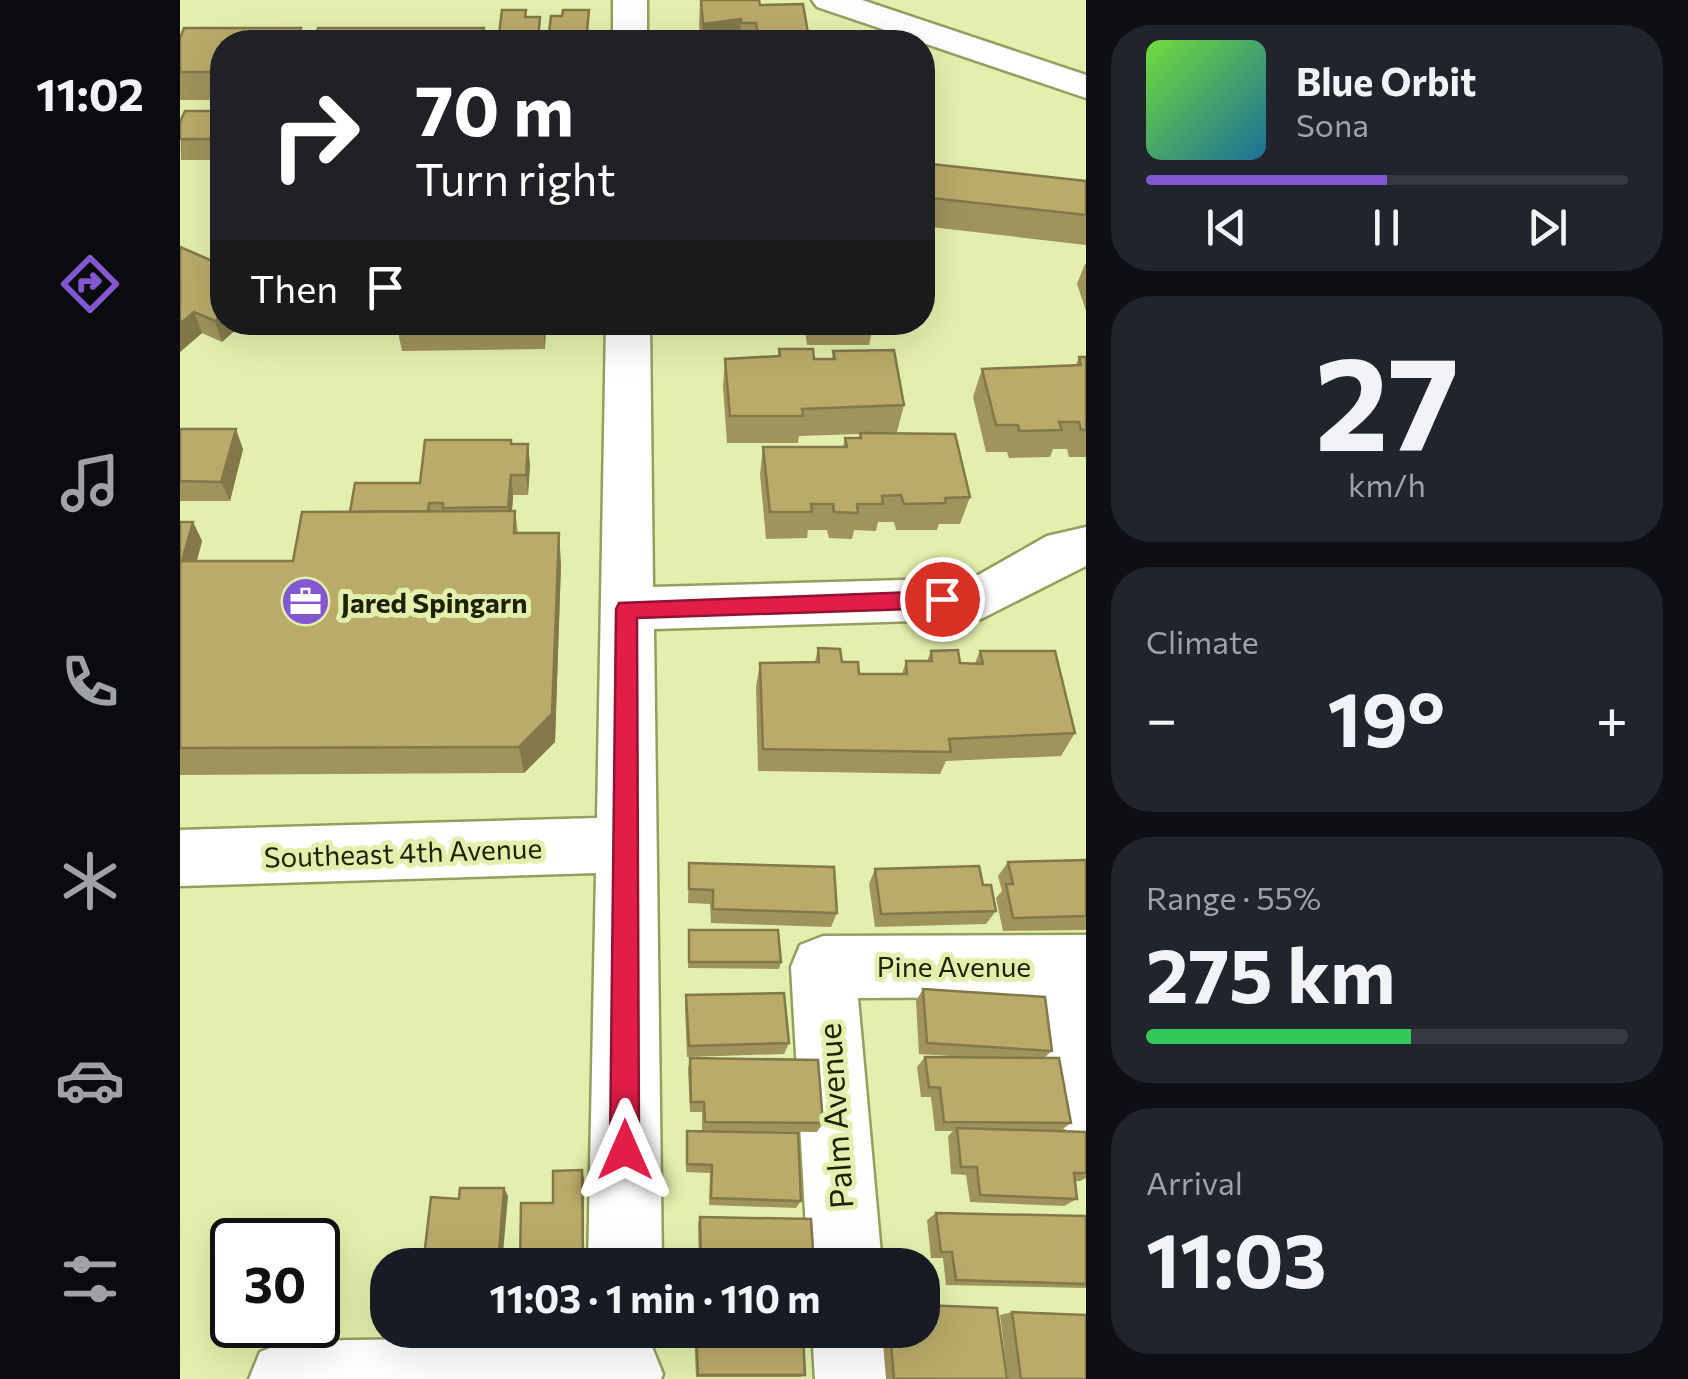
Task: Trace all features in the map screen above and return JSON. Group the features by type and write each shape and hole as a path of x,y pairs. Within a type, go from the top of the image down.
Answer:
{"street":[{"path":"630,0 630,30"},
{"path":"854,4 927,30"},
{"path":"935,33 1086,87"},
{"path":"625,1248 628,335"},
{"path":"626,609 981,598 1065,550 1086,546"},
{"name":"Southeast 4th Avenue","path":"180,858 625,846"},
{"path":"1073,966 1086,1104"},
{"name":"Pine Avenue","path":"823,967 1073,966"},
{"name":"Palm Avenue","path":"823,967 844,1248"},
{"path":"851,1348 853,1379"},
{"path":"287,1379 625,1361"}],"building":[{"path":"701,0 759,0 760,5 803,4 807,30 757,30 756,23 741,23 741,19 703,24"},
{"path":"502,10 526,10 525,17 540,17 539,30 500,30"},
{"path":"563,10 589,10 587,30 549,30 551,16 562,16"},
{"path":"184,28 301,28 210,30 210,72 180,72 180,38"},
{"path":"318,28 484,28 484,30"},
{"path":"185,111 210,111 210,139 180,139"},
{"path":"935,164 1086,181 1086,215 935,198"},
{"path":"180,247 210,260 210,319 194,312 180,324"},
{"path":"779,349 813,349 814,359 835,359 833,351 894,350 904,405 802,409 803,416 730,416 725,359 780,356"},
{"path":"1079,357 1086,357 1086,430 1081,430 1079,422 1059,422 1062,430 1019,431 1018,425 996,425 982,369 1081,365"},
{"path":"180,429 236,429 221,482 180,481"},
{"path":"860,433 955,434 970,497 945,498 946,503 904,504 901,495 882,496 883,504 857,504 858,513 834,512 833,504 811,504 812,512 770,512 763,447 847,447 845,438 861,438"},
{"path":"425,440 511,440 511,444 528,444 526,475 511,475 508,507 443,508 443,503 429,503 428,511 350,512 355,483 420,483"},
{"path":"515,511 514,533 559,533 552,714 519,747 180,748 180,561 293,561 302,512"},
{"path":"180,522 193,522 182,561 180,561"},
{"path":"818,648 840,649 842,662 858,662 859,674 907,674 906,661 932,661 931,651 958,650 960,663 983,664 980,651 1055,651 1075,733 949,739 951,752 763,749 760,663 819,662"},
{"path":"1086,860 1086,916 1013,918 1006,884 1013,884 1008,862"},
{"path":"689,863 834,867 837,913 713,909 713,890 689,889"},
{"path":"979,866 983,885 991,885 996,911 881,914 875,869"},
{"path":"689,930 778,930 781,962 689,962"},
{"path":"923,989 1045,997 1052,1051 927,1043"},
{"path":"784,993 789,1043 689,1046 686,995"},
{"path":"925,1057 1059,1058 1071,1123 944,1122 940,1088 929,1087"},
{"path":"690,1058 818,1060 823,1123 705,1122 704,1102 691,1102"},
{"path":"957,1128 1086,1132 1086,1173 1074,1173 1077,1199 980,1195 977,1167 961,1167"},
{"path":"687,1131 798,1133 801,1201 711,1198 712,1165 687,1164"},
{"path":"582,1170 583,1248 520,1248 521,1203 553,1203 553,1171"},
{"path":"460,1188 504,1188 499,1248 425,1248 431,1197 459,1199"},
{"path":"936,1213 1086,1216 1086,1284 956,1280 952,1252 941,1252"},
{"path":"700,1217 811,1219 813,1248 701,1248"},
{"path":"940,1306 997,1308 1007,1379 894,1379 891,1348 940,1348"},
{"path":"1012,1312 1086,1315 1086,1379 1021,1379"},
{"path":"697,1348 804,1348 805,1375 698,1375"}],"place":[{"name":"Jared Spingarn","path":"306,602"}],"route":[{"path":"625,1150 626,609 942,599"}]}
